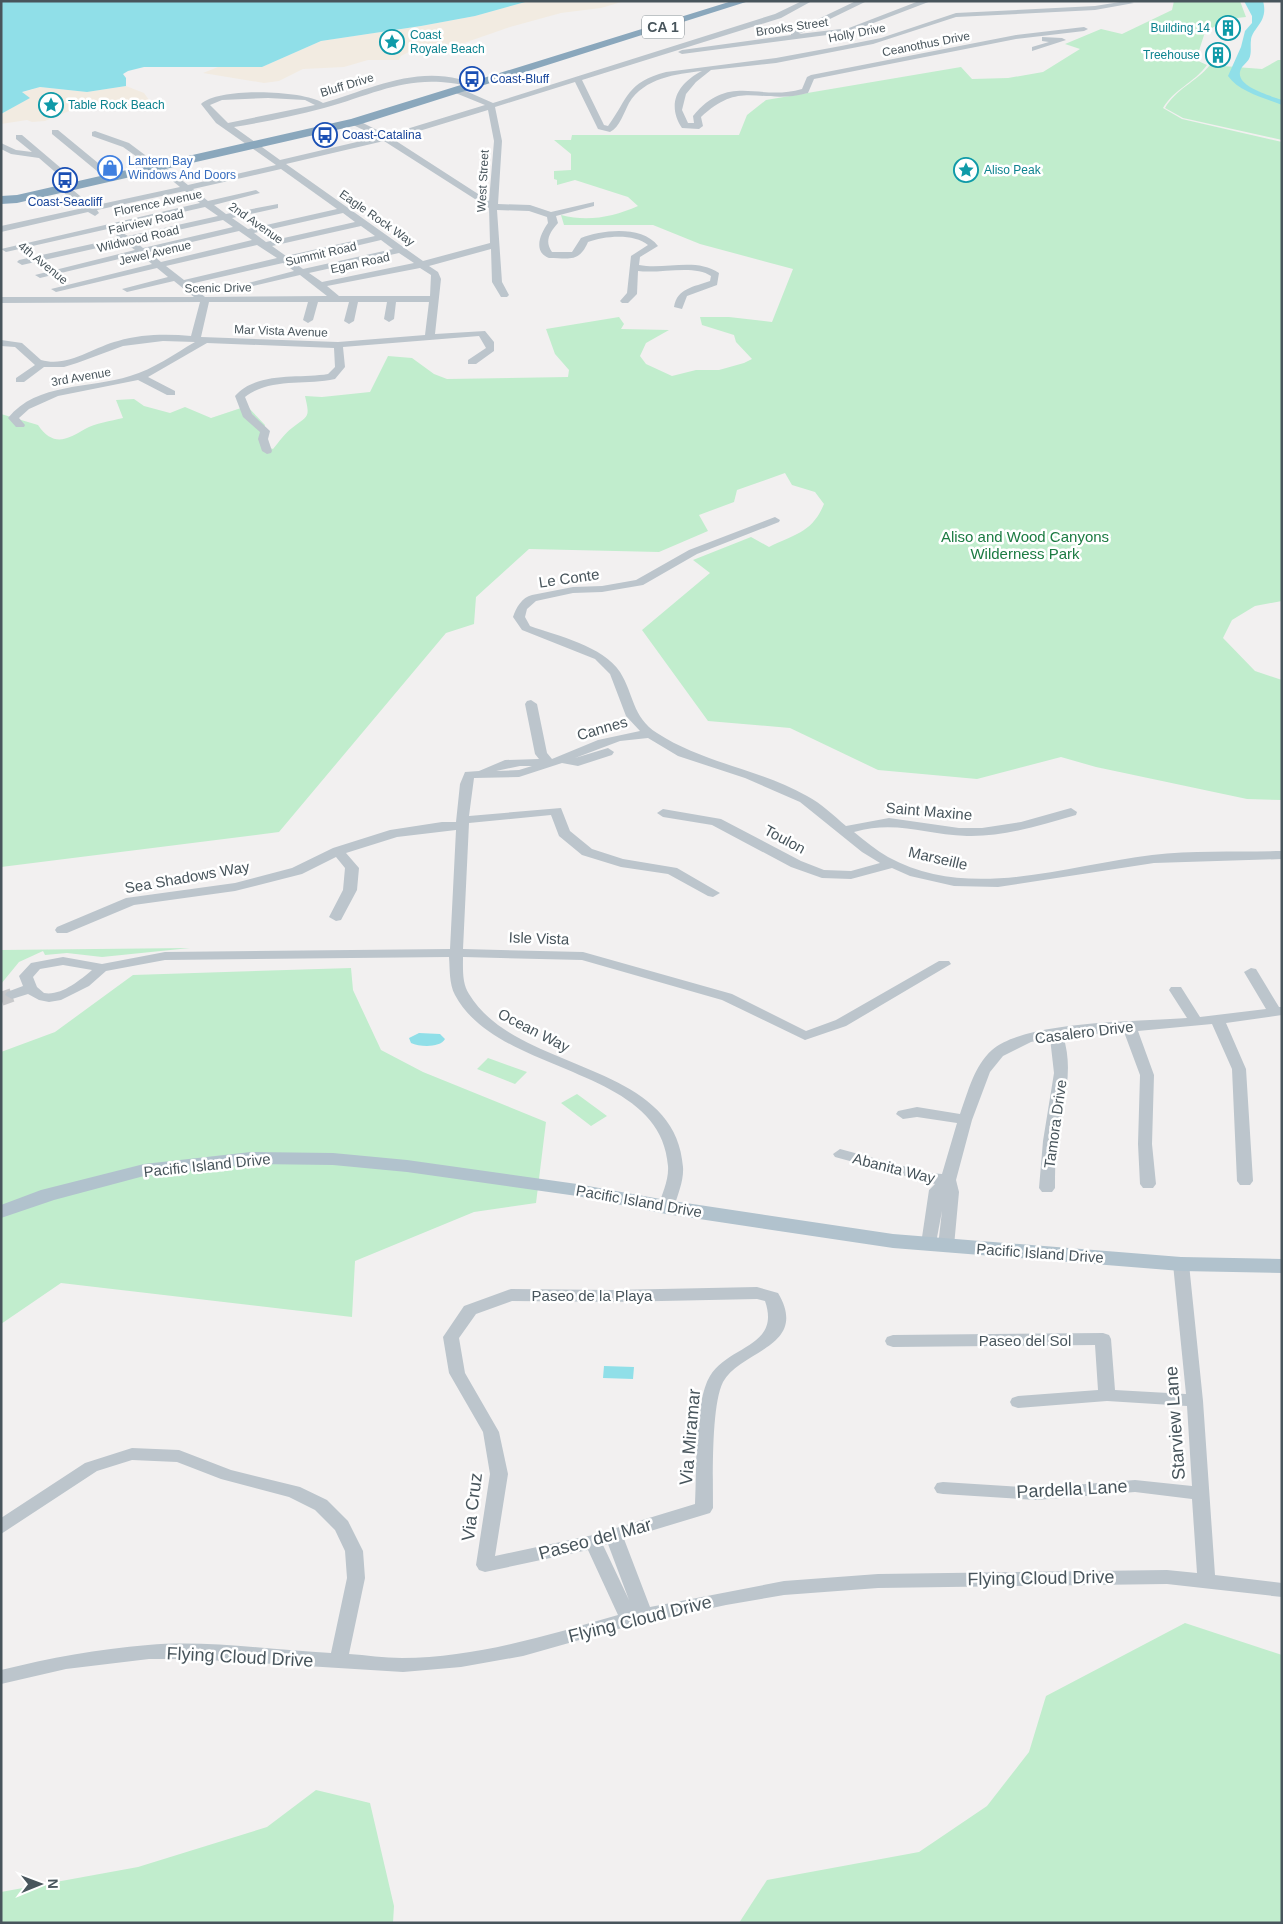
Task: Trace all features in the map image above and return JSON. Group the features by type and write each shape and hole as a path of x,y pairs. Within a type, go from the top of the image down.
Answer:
{"highway":[{"name":"CA 1","path":"4,200 354,122 744,1"},
{"name":"CA 1","path":"157,165 204,154 227,151"},
{"path":"63,186 111,175 110,173 157,165"}],"main road":[{"name":"Pacific Island Drive","path":"1,1212 48,1195 144,1170 219,1160 290,1158 407,1166 577,1190 666,1207 938,1245 1181,1264 1282,1266"}],"street":[{"path":"1,229 187,188 385,138 778,16 808,1"},
{"path":"788,38 835,13 863,1"},
{"name":"Brooks Street","path":"655,54 850,30 927,1"},
{"name":"Holly Drive","path":"577,78 601,127 611,128 620,109 642,85 656,78 678,72 755,64 873,42 895,37 937,20 956,15 1095,8 1130,3"},
{"name":"Ceanothus Drive","path":"716,68 698,75 685,88 676,108 679,120 684,126 699,126 697,116 703,109 728,93 783,95 805,91 811,77 822,74 859,69 941,50 977,46 1016,36 1084,29"},
{"path":"977,46 1012,41 1062,40 1035,49"},
{"name":"Bluff Drive","path":"228,126 322,106 418,77 444,77 473,85"},
{"path":"456,90 490,104"},
{"name":"Eagle Rock Way","path":"322,106 311,99 295,97 228,97 208,100 205,106 254,145 435,274 432,328 429,336"},
{"name":"West Street","path":"490,104 497,119 498,153 493,207 496,282 504,295"},
{"path":"354,122 385,138 493,207 530,208 551,215 591,204"},
{"path":"55,132 110,173"},
{"name":"2nd Avenue","path":"95,134 106,137 144,155 208,204 284,258 336,299"},
{"path":"19,137 42,156 68,192 205,301 200,338"},
{"path":"1,145 14,152 42,156"},
{"name":"Florence Avenue","path":"4,247 110,226 256,193"},
{"name":"Fairview Road","path":"22,262 275,206"},
{"name":"Wildwood Road","path":"40,275 141,251 343,210"},
{"path":"551,215 553,223 544,239 547,254 562,257 574,255 579,252 584,240 598,235 622,235 648,239 652,242 652,247 636,256 632,294 625,301"},
{"name":"Jewel Avenue","path":"56,289 159,265 362,223"},
{"path":"127,289 180,280 382,237"},
{"name":"Egan Road","path":"320,285 444,260 494,245"},
{"name":"4th Avenue","path":"4,247 69,300"},
{"name":"Summit Road","path":"249,284 299,271 399,250"},
{"path":"634,267 660,270 698,268 709,270 716,275 714,282 683,294 679,307"},
{"path":"308,320 314,299"},
{"name":"Scenic Drive","path":"1,300 434,299"},
{"path":"349,321 354,300"},
{"path":"389,320 392,300"},
{"name":"Mar Vista Avenue","path":"42,364 76,361 120,344 200,338 270,344 338,345 482,333 491,348 472,362"},
{"name":"3rd Avenue","path":"20,425 14,418 20,410 43,397 140,377 200,338"},
{"path":"1,343 16,344 24,347 31,358 42,364 20,380"},
{"path":"267,451 263,439 265,431 248,415 240,396 246,390 262,384 318,380 332,377 340,372 342,366 338,345"},
{"path":"140,377 152,381 171,393"},
{"name":"Le Conte","path":"650,734 632,716 615,673 599,656 526,628 519,617 522,608 532,598 550,593 639,583 693,552 775,520"},
{"path":"531,704 541,754 550,764"},
{"name":"Cannes","path":"469,775 484,773 498,776 525,772 563,760 578,762 643,740 650,734"},
{"name":"Marseille","path":"650,734 682,754 749,775 804,799 868,849 892,864 916,873 954,882 998,883 1154,858 1282,855"},
{"name":"Ocean Way","path":"469,775 464,823 457,953 460,991 467,1006 482,1021 504,1036 622,1090 648,1108 664,1129 674,1148 676,1167 666,1207"},
{"name":"Sea Shadows Way","path":"62,930 131,901 235,887 297,870 338,851 394,833 556,811 564,833 588,852 621,864 672,871 714,893"},
{"name":"Saint Maxine","path":"844,831 874,823 890,822 945,831 992,831 1034,823 1071,812"},
{"name":"Toulon","path":"663,813 716,822 796,864 822,874 851,875 892,864"},
{"path":"336,917 350,890 352,868 338,851"},
{"name":"Isle Vista","path":"102,968 78,988 60,997 38,997 28,989 26,976 36,966 63,961 102,968 165,956 457,953 583,956 726,997 806,1036 841,1023 944,964"},
{"path":"1251,972 1278,1012"},
{"path":"12,995 28,989"},
{"path":"1176,990 1196,1022"},
{"name":"Casalero Drive","path":"938,1245 951,1192 948,1180 964,1120 983,1071 998,1053 1027,1038 1054,1032 1196,1022 1278,1012"},
{"path":"1217,1019 1239,1069 1240,1130 1245,1181"},
{"path":"1129,1026 1146,1075 1145,1144 1148,1184"},
{"name":"Tamora Drive","path":"1048,1188 1050,1142 1061,1094 1063,1074 1059,1043 1054,1032"},
{"path":"903,1114 917,1112 964,1120"},
{"name":"Abanita Way","path":"840,1154 929,1178 948,1180"},
{"name":"Starview Lane","path":"1181,1264 1195,1401 1206,1580"},
{"name":"Paseo de la Playa","path":"457,1373 451,1337 470,1310 511,1295 613,1296 757,1293 772,1297 778,1308"},
{"name":"Via Miramar","path":"704,1508 712,1388 725,1369 753,1351 771,1336 777,1323 778,1308"},
{"name":"Paseo del Sol","path":"893,1341 1102,1339 1107,1395"},
{"name":"Via Cruz","path":"457,1373 491,1432 499,1474 485,1565"},
{"path":"1018,1402 1107,1395 1195,1401"},
{"path":"1,1527 91,1466 132,1454 179,1456 227,1475 294,1492 321,1505 342,1526 354,1551 356,1578 338,1662"},
{"name":"Pardella Lane","path":"943,1488 1036,1494 1135,1486 1201,1493"},
{"name":"Paseo del Mar","path":"485,1565 593,1542 704,1508"},
{"path":"614,1536 636,1617"},
{"path":"593,1542 636,1617"},
{"name":"Flying Cloud Drive","path":"1,1677 66,1662 149,1652 193,1652 403,1665 461,1660 523,1649 636,1617 726,1598 784,1588 878,1581 1167,1577 1282,1590"}],"green space":[{"name":"Aliso and Wood Canyons Wilderness Park","path":"1174,1 1240,1 1246,17 1228,19 1205,32 1196,60 1207,65 1173,96 1163,108 1182,119 1282,142 1282,601 1255,606 1232,620 1223,638 1255,671 1282,680 1282,800 1247,799 1096,767 1061,757 977,779 878,770 790,728 708,721 642,630 710,573 693,560 751,537 769,547 802,531 814,521 824,504 815,492 792,485 785,473 737,490 734,502 699,515 708,531 659,552 529,549 476,597 474,624 446,633 279,832 1,867 1,414 38,425 49,436 60,439 72,436 93,425 123,418 116,400 134,399 144,406 170,413 185,407 211,418 247,406 265,425 262,434 265,446 273,449 287,432 307,415 305,396 322,397 370,392 388,356 412,358 434,374 447,379 568,377 569,370 555,354 546,329 619,317 624,324 621,329 669,330 646,343 640,356 646,364 672,376 696,370 719,370 744,363 752,359 736,342 734,335 702,325 700,317 729,317 772,322 793,269 700,244 653,225 564,225 561,215 581,218 610,216 638,206 628,197 575,180 557,185 557,180 554,179 554,171 571,170 571,154 554,140 571,140 572,135 739,135 747,115 766,100 961,67 972,79 1008,78 1043,72 1080,49 1065,44 1101,29 1122,34 1172,10"},
{"path":"1278,60 1282,60 1282,140 1183,118 1165,108 1180,91 1210,65 1262,69"},
{"path":"190,948 102,957 67,953 45,955 43,951 19,962 1,984 1,950"},
{"path":"351,968 353,990 381,1050 423,1072 546,1122 536,1203 474,1212 355,1261 352,1317 61,1283 1,1324 1,1052 55,1032 133,975"},
{"path":"488,1058 527,1072 515,1084 477,1069"},
{"path":"577,1094 607,1116 591,1126 561,1103"},
{"path":"1185,1623 1282,1655 1282,1923 739,1923 767,1880 919,1852 987,1806 1029,1752 1046,1696"},
{"path":"316,1790 370,1803 394,1906 393,1923 1,1923 1,1892 138,1867 267,1827"}],"sand":[{"name":"Coast Royale Beach","path":"529,1 625,1 601,8 561,13 510,27 464,43 419,47 401,56 399,60 368,60 344,67 303,69 279,81 264,83 203,73 218,67 262,67 321,41 475,16"},
{"name":"Table Rock Beach","path":"126,86 144,93 152,104 137,109 122,105 86,104 45,121 32,122 27,120 1,124 1,114 29,98 21,93 40,87 87,92"}],"water":[{"path":"1,1 529,1 475,16 321,41 262,67 144,67 123,74 126,78 126,86 87,92 40,87 22,92 30,98 1,114"},
{"path":"1244,1 1263,1 1264,14 1252,36 1250,57 1242,67 1240,77 1256,90 1282,100 1282,105 1245,90 1228,76 1241,47 1245,31 1252,23 1252,16"},
{"path":"419,1033 440,1034 445,1039 439,1044 430,1046 411,1043 409,1038"},
{"path":"604,1366 634,1367 633,1379 603,1378"}],"tunnel":[{"path":"1,999 12,995"}],"place":[{"name":"Building 14","path":"1228,28"},
{"name":"Coast Royale Beach","path":"392,42"},
{"name":"Treehouse","path":"1218,55"},
{"name":"Coast-Bluff","path":"472,79"},
{"name":"Table Rock Beach","path":"51,105"},
{"name":"Coast-Catalina","path":"325,135"},
{"name":"Lantern Bay Windows And Doors","path":"110,168"},
{"name":"Aliso Peak","path":"966,170"},
{"name":"Coast-Seacliff","path":"65,180"}]}
